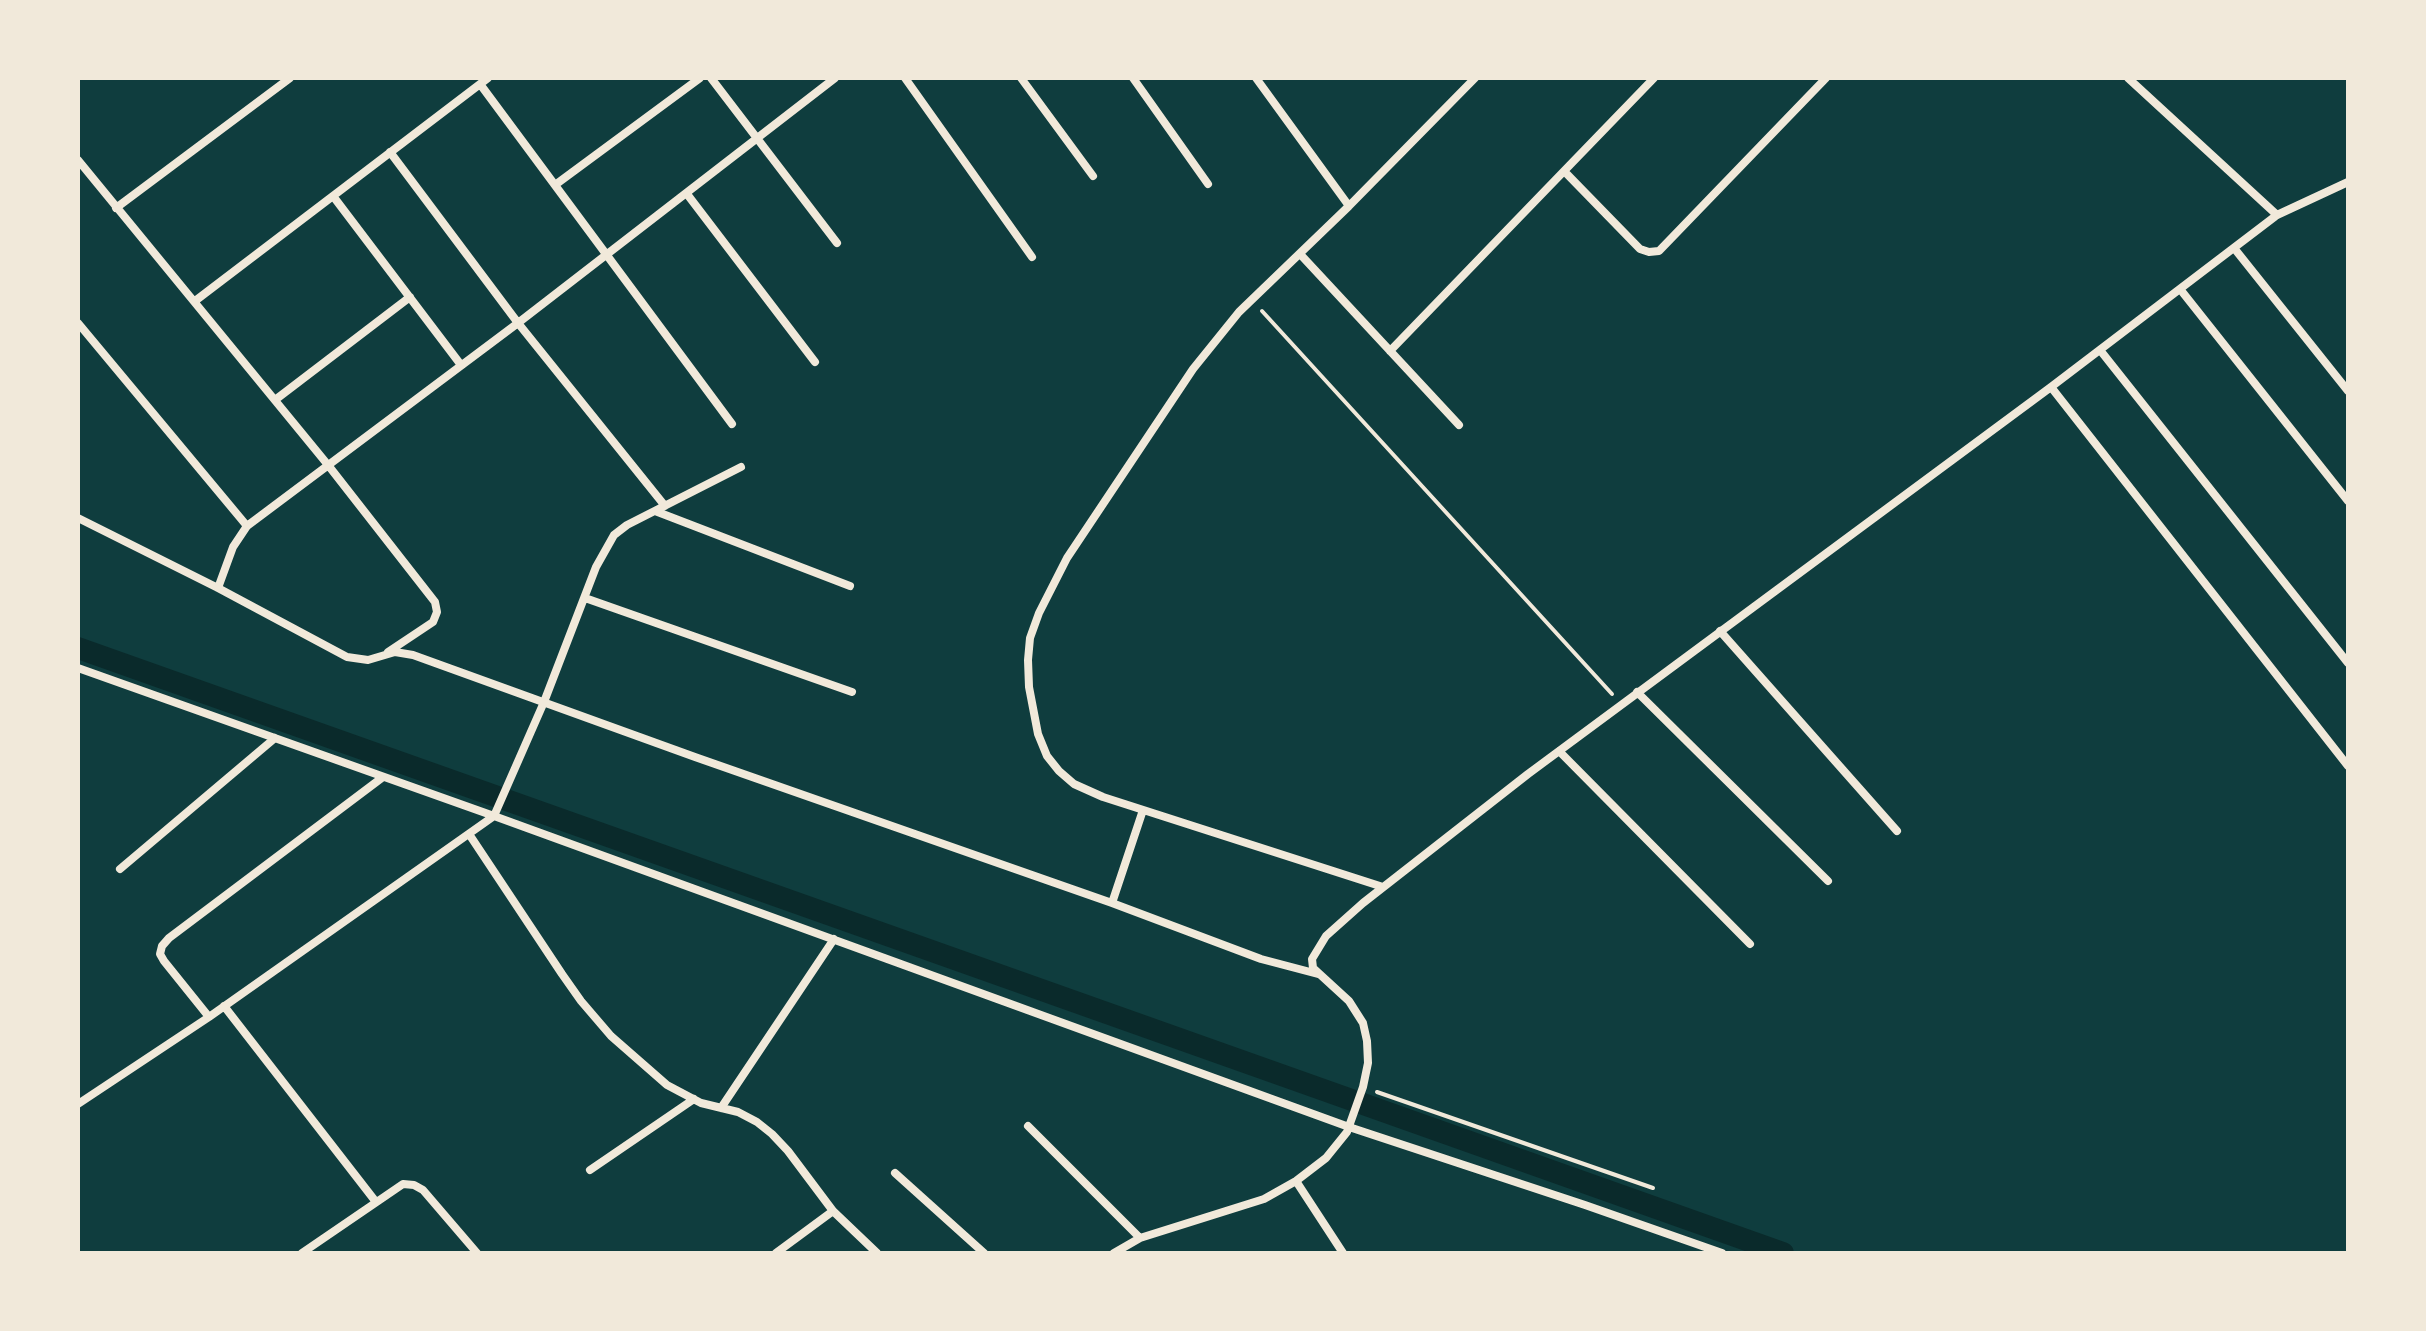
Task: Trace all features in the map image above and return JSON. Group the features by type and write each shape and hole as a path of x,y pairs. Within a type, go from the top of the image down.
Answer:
{"street":[{"path":"116,208 290,78"},
{"path":"555,185 700,78"},
{"path":"711,78 837,243"},
{"path":"218,588 233,547 247,526 518,323 835,78"},
{"path":"905,78 1032,257"},
{"path":"1021,78 1093,176"},
{"path":"1133,78 1208,184"},
{"path":"1256,78 1349,206"},
{"path":"1383,887 1103,797 1074,784 1047,756 1038,734 1029,687 1030,638 1049,590 1112,487 1193,369 1252,300 1475,78"},
{"path":"1390,351 1654,78"},
{"path":"1564,171 1640,249 1659,251 1826,78"},
{"path":"2128,78 2277,215"},
{"path":"195,301 484,81 555,185 732,424"},
{"path":"390,152 518,323 665,506"},
{"path":"78,160 328,465 435,602 437,612 433,622 387,653 368,660 347,657 78,518"},
{"path":"1114,1253 1140,1238 1264,1199 1296,1181 1326,1158 1349,1127 1361,1097 1368,1063 1363,1023 1349,1001 1313,968 1314,952 1326,936 1383,887 1559,751 2051,387 2277,215 2348,182"},
{"path":"687,194 815,362"},
{"path":"333,196 461,365"},
{"path":"2234,248 2348,391"},
{"path":"1300,254 1459,425"},
{"path":"2180,289 2348,501"},
{"path":"275,400 410,297"},
{"path":"78,323 247,526"},
{"path":"2100,350 2348,663"},
{"path":"2051,387 2348,766"},
{"path":"78,1104 209,1017 494,816 544,702 596,567 614,535 627,525 741,467"},
{"path":"655,511 850,586"},
{"path":"585,598 852,692"},
{"path":"1720,631 1897,831"},
{"path":"387,653 413,655 1112,903 1261,959 1319,974"},
{"path":"78,668 1349,1127 1722,1253"},
{"path":"1637,692 1828,881"},
{"path":"120,869 275,738"},
{"path":"1559,751 1750,944"},
{"path":"209,1017 164,961 160,954 162,946 383,777"},
{"path":"1112,903 1143,810"},
{"path":"469,834 581,1001 635,1058 667,1085 694,1099 747,1117 772,1134 833,1211 877,1253"},
{"path":"721,1108 834,939"},
{"path":"224,1006 376,1202"},
{"path":"590,1170 694,1099"},
{"path":"1028,1126 1140,1238"},
{"path":"895,1173 984,1253"},
{"path":"1296,1181 1343,1253"},
{"path":"302,1253 403,1184 414,1185 430,1198 477,1253"},
{"path":"776,1253 833,1211"}],"path":[{"path":"1252,300 1621,704"},
{"path":"1363,1087 1653,1188"}],"waterway":[{"path":"78,648 1783,1253"}]}
